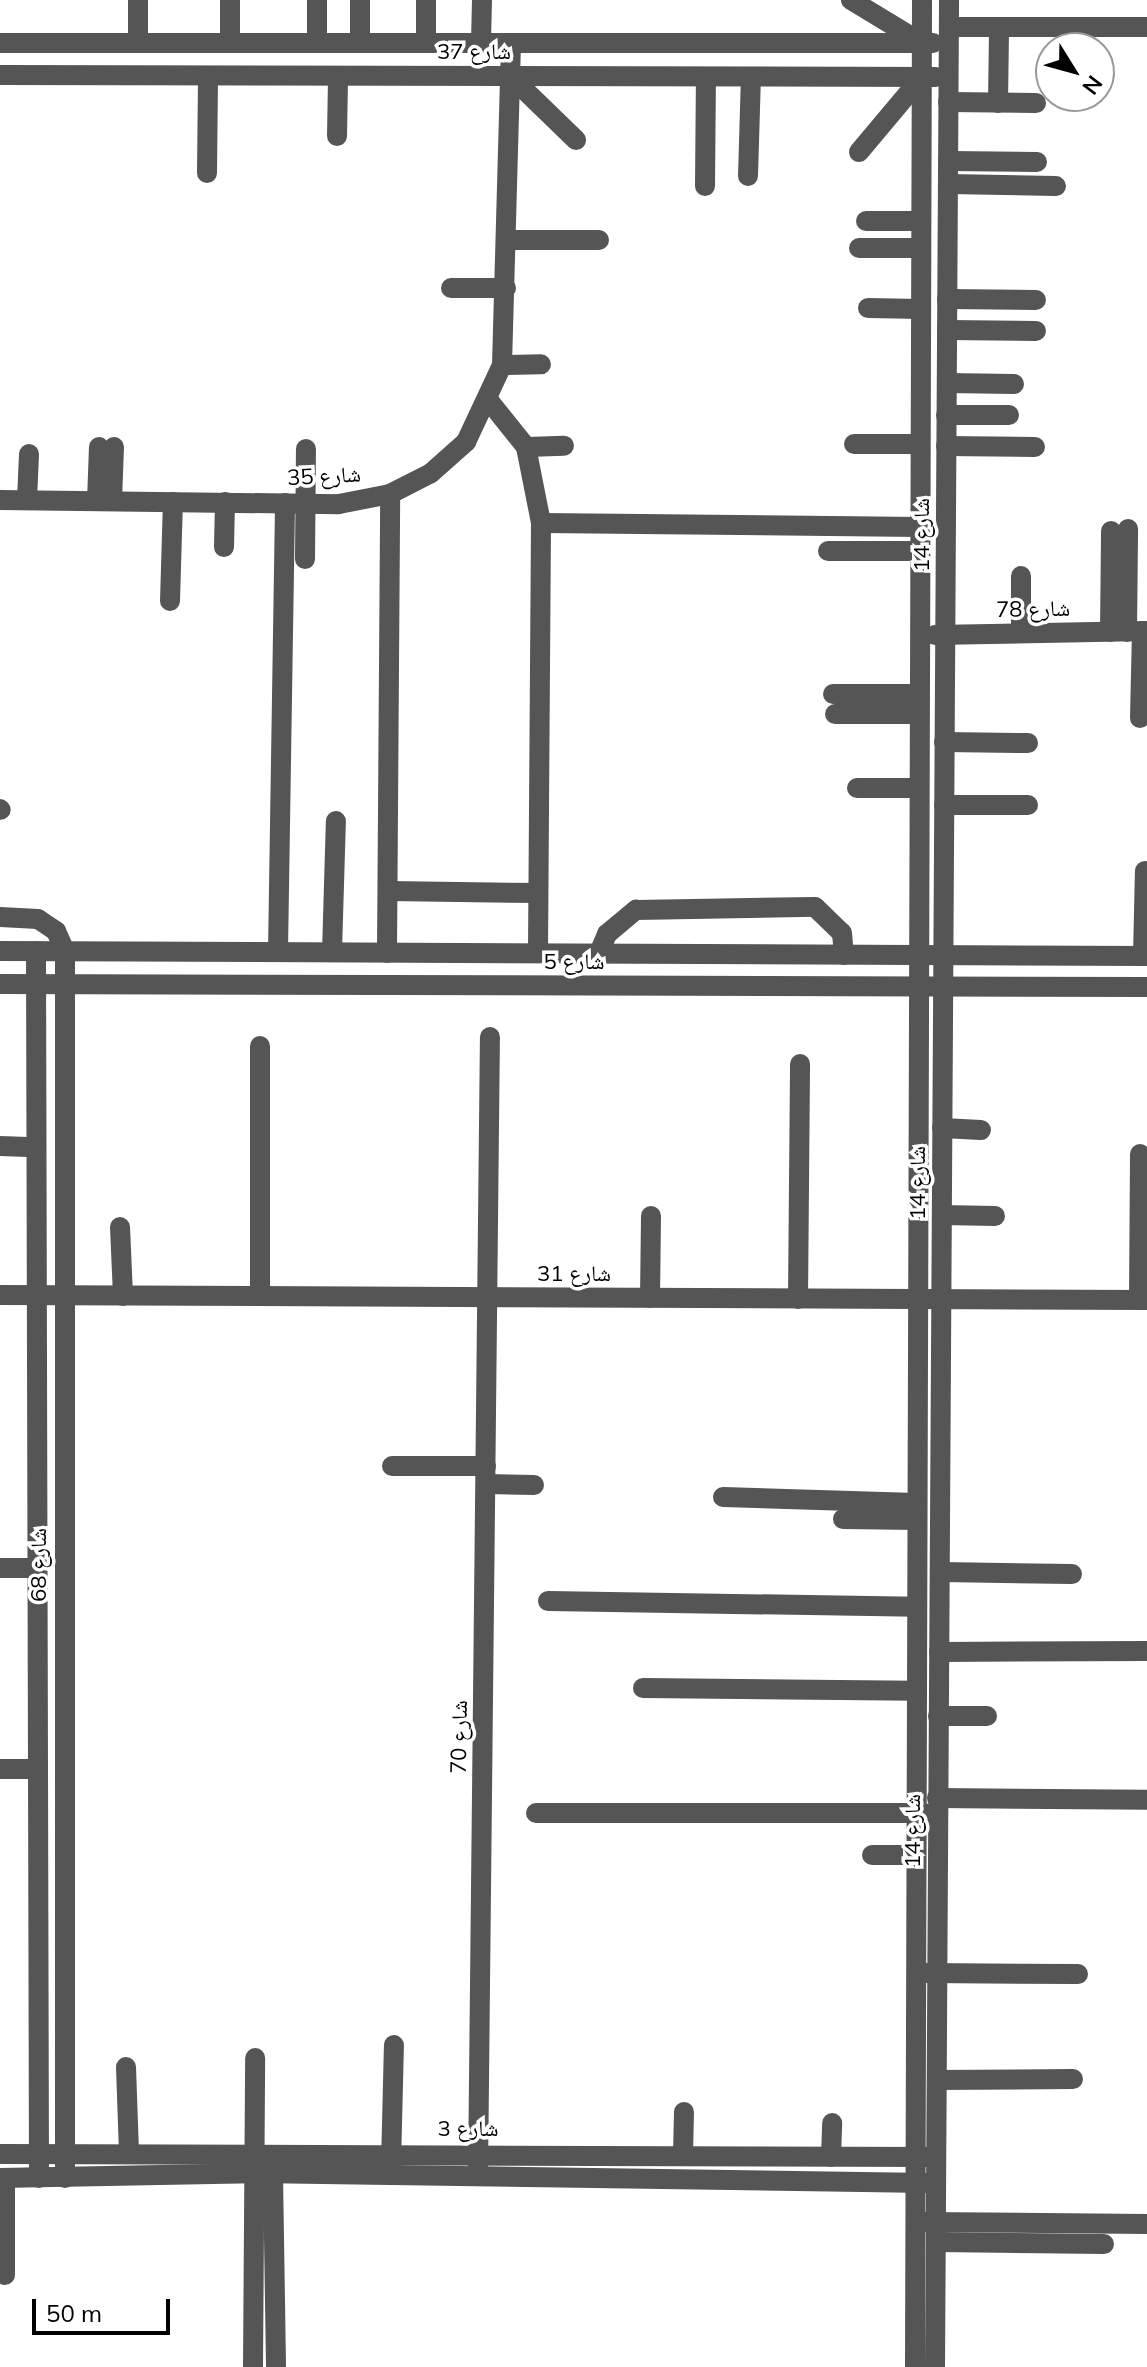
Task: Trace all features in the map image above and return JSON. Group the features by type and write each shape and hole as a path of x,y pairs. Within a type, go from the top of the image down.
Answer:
{"street":[{"path":"138,0 155,75"},
{"path":"230,0 230,43"},
{"path":"317,0 317,43"},
{"path":"360,0 360,43"},
{"path":"426,0 426,43"},
{"path":"481,43 482,0"},
{"path":"851,0 922,43"},
{"name":"شارع 14","path":"915,2367 913,1813 922,0"},
{"name":"شارع 14","path":"935,2367 949,0"},
{"path":"998,103 999,27"},
{"name":"شارع 37","path":"0,43 922,43 999,27 1147,27"},
{"name":"شارع 35","path":"0,500 295,503 390,494 431,473 466,442 490,402 502,365 511,43"},
{"name":"شارع 37","path":"0,75 949,77"},
{"path":"207,173 208,76"},
{"path":"337,136 338,76"},
{"path":"510,76 576,140"},
{"path":"705,186 706,77"},
{"path":"748,176 751,77"},
{"path":"859,152 922,77"},
{"path":"948,102 1035,103"},
{"path":"948,161 1037,162"},
{"path":"948,184 1056,186"},
{"path":"866,221 921,221"},
{"path":"507,240 599,240"},
{"path":"859,248 921,248"},
{"path":"451,288 506,288"},
{"path":"947,299 1036,300"},
{"path":"868,308 921,309"},
{"path":"947,330 1036,331"},
{"path":"502,365 541,364"},
{"path":"947,383 1014,384"},
{"path":"490,402 526,447 541,523 538,953"},
{"path":"946,415 1009,415"},
{"path":"854,444 920,444"},
{"path":"526,447 564,446"},
{"path":"946,446 1035,447"},
{"path":"105,501 106,447"},
{"path":"278,952 295,503 306,449"},
{"path":"27,500 29,454"},
{"path":"387,953 390,494"},
{"path":"170,601 173,502"},
{"path":"224,547 225,502"},
{"path":"295,503 305,559"},
{"path":"541,523 920,527"},
{"path":"1120,530 1140,718"},
{"path":"828,551 920,551"},
{"path":"1021,576 1021,633"},
{"name":"شارع 78","path":"919,635 1131,632"},
{"path":"834,704 919,704"},
{"path":"944,742 1028,743"},
{"path":"857,788 918,788"},
{"path":"944,805 1028,805"},
{"path":"332,952 336,821"},
{"path":"1145,871 1145,956"},
{"path":"388,891 538,893"},
{"path":"599,953 607,934 636,910 815,907 842,933 844,955"},
{"path":"0,917 38,919 56,931 65,951"},
{"name":"شارع 5","path":"0,951 1145,956"},
{"name":"شارع 68","path":"36,951 34,1295 39,2178"},
{"name":"شارع 68","path":"65,951 65,2178"},
{"name":"شارع 5","path":"0,984 1147,987"},
{"name":"شارع 70","path":"478,2176 490,1037"},
{"path":"260,1046 260,1296"},
{"path":"798,1299 800,1064"},
{"path":"942,1128 981,1130"},
{"path":"0,1146 35,1147"},
{"path":"1140,1154 1143,1300"},
{"path":"942,1215 995,1216"},
{"path":"650,1298 651,1216"},
{"path":"120,1227 123,1296"},
{"name":"شارع 31","path":"0,1295 1143,1300"},
{"path":"392,1466 486,1475 534,1485"},
{"path":"723,1497 916,1512"},
{"path":"843,1519 916,1512"},
{"path":"0,1568 35,1568"},
{"path":"941,1572 1072,1574"},
{"path":"548,1601 916,1607"},
{"path":"939,1652 1147,1651"},
{"path":"643,1688 915,1691"},
{"path":"938,1716 987,1716"},
{"path":"0,1769 36,1769"},
{"path":"536,1813 913,1813 937,1805 1147,1800"},
{"path":"872,1855 913,1855"},
{"path":"914,1973 1078,1974"},
{"path":"391,2164 394,2045"},
{"path":"255,2058 260,2167 276,2367"},
{"path":"126,2067 129,2154"},
{"path":"937,2080 1073,2079"},
{"path":"683,2155 684,2112"},
{"path":"831,2157 832,2123"},
{"name":"شارع 3","path":"2,2178 391,2164 478,2153 936,2157"},
{"name":"شارع 3","path":"0,2154 129,2154 260,2167"},
{"name":"شارع 3","path":"391,2164 478,2176 936,2183"},
{"path":"253,2367 260,2167"},
{"path":"2,2178 5,2275"},
{"path":"914,2223 936,2232 1104,2244"},
{"path":"936,2232 1147,2224"}]}
